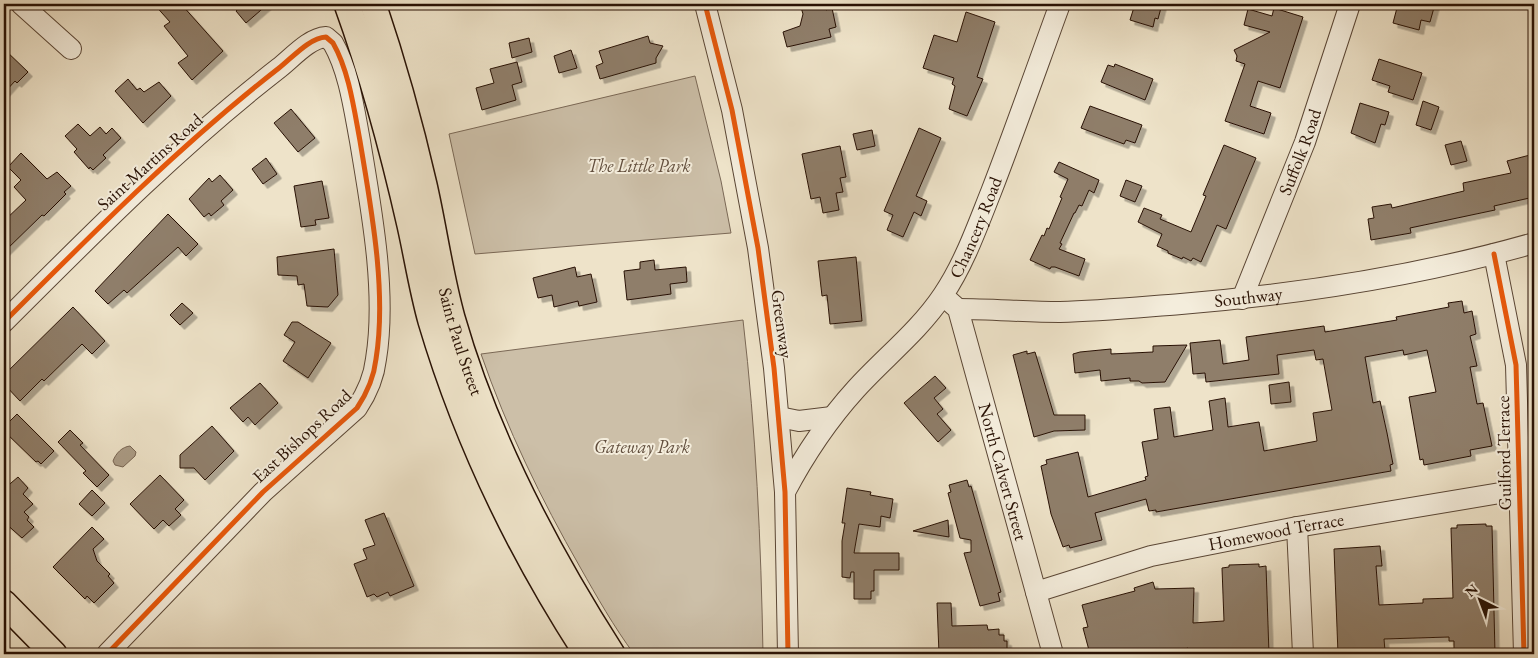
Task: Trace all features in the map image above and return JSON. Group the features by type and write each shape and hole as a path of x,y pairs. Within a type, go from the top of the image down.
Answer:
{"main road":[{"name":"Saint Paul Street","path":"373,4 412,134 452,316 470,374 493,433 545,541 572,593 612,654"},
{"name":"Saint Paul Street","path":"351,6 381,108 430,318 469,429 492,484 528,556 561,614 587,654"},
{"path":"4,603 54,654"}],"street":[{"path":"21,4 70,49"},
{"name":"Greenway","path":"705,4 732,110 750,202 772,350 785,492 788,654"},
{"name":"Chancery Road","path":"785,492 799,464 832,417 857,388 900,346 950,302 1060,4"},
{"name":"Suffolk Road","path":"1242,299 1305,142 1350,4"},
{"name":"Saint Martins Road","path":"4,322 171,159 290,59 313,41 326,37"},
{"name":"East Bishops Road","path":"107,654 257,498 357,408 373,376 380,321 379,285 368,189 350,93 334,46 326,37"},
{"name":"Southway","path":"950,302 1061,312 1242,299 1380,279 1494,254 1534,243"},
{"name":"Guilford Terrace","path":"1494,254 1516,365 1524,654"},
{"name":"North Calvert Street","path":"950,302 1053,654"},
{"path":"779,417 799,421 832,417"},
{"name":"Homewood Terrace","path":"1036,592 1151,556 1297,527 1518,490"},
{"path":"1297,527 1303,654"}],"green space":[{"name":"The Little Park","path":"695,76 721,181 731,233 475,254 449,134"},
{"name":"Gateway Park","path":"743,320 757,487 763,654 634,654 593,589 538,489 513,436 481,354"}],"shaded area":[{"path":"130,446 136,452 135,456 123,467 115,465 113,461 118,453"}],"building":[{"path":"154,4 181,4 223,51 192,80 178,63 188,56 164,26 170,22"},
{"path":"244,4 268,4 246,23 236,11"},
{"path":"800,4 825,4 826,10 832,8 836,27 829,29 831,37 787,47 783,32 800,26 803,14"},
{"path":"1135,4 1162,4 1158,19 1155,18 1153,27 1130,20"},
{"path":"1398,4 1435,4 1430,22 1421,20 1419,30 1393,23"},
{"path":"1274,8 1303,17 1280,88 1258,81 1250,106 1271,113 1264,134 1225,121 1245,64 1236,61 1237,56 1234,50 1270,32 1244,25 1248,9 1272,16"},
{"path":"966,12 995,22 977,77 983,79 967,116 949,109 955,86 952,84 954,78 923,68 934,35 957,42"},
{"path":"648,36 650,43 663,46 656,58 656,63 600,79 596,66 603,63 599,51"},
{"path":"529,38 532,52 512,58 509,43"},
{"path":"4,49 28,72 17,83 15,81 4,93"},
{"path":"571,50 577,68 559,73 554,56"},
{"path":"1379,59 1422,73 1413,100 1388,92 1390,86 1372,80"},
{"path":"517,62 522,82 512,85 516,100 482,110 476,88 494,83 490,69"},
{"path":"1115,64 1153,79 1145,100 1101,82 1108,65 1114,67"},
{"path":"128,79 137,90 140,88 144,92 159,82 171,96 143,123 115,91"},
{"path":"1423,101 1439,107 1431,130 1416,125"},
{"path":"1360,103 1389,112 1385,125 1381,124 1375,143 1351,133"},
{"path":"1090,106 1142,125 1135,143 1126,140 1124,144 1081,128"},
{"path":"291,109 315,138 298,152 274,123"},
{"path":"78,124 90,136 100,127 106,134 112,128 121,138 103,155 106,158 93,170 90,167 89,169 74,152 77,149 65,136"},
{"path":"919,128 941,138 916,196 927,201 921,216 914,212 903,237 887,230 893,215 884,211"},
{"path":"872,130 875,146 857,150 853,134"},
{"path":"1461,141 1467,161 1451,165 1445,145"},
{"path":"1224,145 1256,158 1226,229 1217,225 1201,262 1193,258 1191,261 1183,257 1182,259 1168,253 1168,251 1157,246 1162,234 1138,222 1144,208 1162,215 1160,219 1191,232 1206,196 1203,195"},
{"path":"840,146 846,177 840,178 843,192 836,193 839,210 823,213 820,197 811,199 802,154"},
{"path":"21,153 47,179 57,172 71,186 64,192 66,194 44,216 42,215 4,252 4,221 26,200 14,187 21,180 8,167"},
{"path":"1530,155 1534,171 1534,197 1494,206 1495,210 1410,228 1411,233 1371,240 1368,219 1374,218 1372,207 1391,204 1392,208 1464,191 1463,183 1511,173 1507,161"},
{"path":"266,158 277,174 263,184 252,169"},
{"path":"1059,162 1099,180 1094,193 1089,190 1082,206 1079,205 1074,213 1060,243 1062,244 1059,249 1085,259 1079,276 1055,267 1050,269 1030,260 1042,235 1044,236 1047,228 1049,229 1068,179 1054,172"},
{"path":"220,175 233,190 221,201 224,205 211,216 209,213 204,217 189,199 209,178 212,182"},
{"path":"1126,180 1142,186 1135,202 1120,196"},
{"path":"322,181 329,218 315,220 316,225 301,227 294,186"},
{"path":"168,214 198,244 186,256 178,247 127,293 124,290 108,304 95,291"},
{"path":"334,249 338,295 328,307 307,306 304,284 298,285 297,276 278,275 277,257"},
{"path":"856,257 862,321 830,324 827,295 822,296 818,261"},
{"path":"654,260 655,270 686,267 687,282 670,284 671,294 627,300 624,271 640,269 640,262"},
{"path":"575,267 577,277 591,274 597,302 579,306 578,301 554,307 552,295 538,298 533,278"},
{"path":"1462,301 1464,313 1472,311 1476,334 1470,336 1477,366 1470,367 1477,404 1483,403 1492,446 1470,450 1471,456 1424,465 1423,459 1420,460 1409,397 1436,392 1427,350 1404,355 1403,350 1365,357 1373,403 1380,401 1393,464 1390,465 1391,471 1156,512 1156,510 1149,511 1146,499 1095,513 1102,540 1070,548 1069,545 1063,547 1051,514 1041,466 1047,464 1046,460 1078,452 1088,497 1146,480 1145,477 1148,476 1142,442 1158,439 1154,409 1170,407 1174,437 1213,430 1209,401 1225,398 1228,427 1259,422 1264,451 1317,441 1313,413 1332,410 1323,359 1316,360 1314,350 1277,355 1279,374 1206,382 1205,373 1193,374 1190,343 1220,340 1223,364 1249,360 1246,337 1324,326 1325,332 1397,320 1396,317 1449,307 1448,303"},
{"path":"182,303 193,313 180,325 170,315"},
{"path":"73,307 105,341 92,354 82,344 44,381 42,379 20,401 4,384 4,375"},
{"path":"292,322 298,322 331,343 308,378 283,361 295,342 284,335"},
{"path":"1187,345 1165,382 1142,383 1130,381 1130,378 1101,381 1100,370 1075,373 1073,354 1080,352 1111,349 1111,354 1153,352 1153,346"},
{"path":"1027,351 1027,354 1035,352 1054,415 1085,415 1085,430 1054,431 1034,437 1013,355"},
{"path":"935,376 946,388 934,398 943,409 937,414 951,430 938,442 904,403"},
{"path":"1289,382 1291,402 1271,404 1269,385"},
{"path":"260,383 278,403 255,425 248,417 243,422 230,408"},
{"path":"17,414 54,451 41,464 38,461 36,462 4,431 4,427"},
{"path":"212,426 234,451 205,480 194,468 180,468 180,455"},
{"path":"70,430 83,443 80,445 109,475 97,487 83,473 86,471 58,442"},
{"path":"160,475 184,500 175,509 181,515 169,526 163,520 154,529 130,504"},
{"path":"18,477 28,488 23,494 33,504 24,512 29,517 27,520 34,527 22,538 4,522 4,489"},
{"path":"967,480 969,487 971,486 1001,592 998,593 1000,601 980,606 964,553 971,552 971,540 960,538 948,493 951,492 949,485"},
{"path":"847,488 871,492 870,495 893,499 890,518 881,516 880,527 859,524 854,553 899,553 899,570 874,570 874,591 871,591 871,599 854,599 854,572 851,572 850,578 842,577 842,541 845,523 842,523"},
{"path":"92,490 105,503 92,516 79,504"},
{"path":"384,513 414,586 390,596 388,592 377,597 374,594 367,597 354,564 367,559 363,549 375,545 365,520"},
{"path":"948,520 949,537 913,531"},
{"path":"1486,524 1486,526 1492,526 1495,654 1454,654 1454,641 1449,641 1449,637 1384,639 1385,651 1375,651 1376,654 1338,654 1334,549 1380,546 1382,566 1376,566 1379,605 1423,603 1423,599 1453,598 1451,528 1457,528 1457,525"},
{"path":"92,527 104,539 93,549 97,561 110,574 108,576 114,583 94,603 87,596 85,599 53,567"},
{"path":"1259,564 1259,567 1266,566 1269,654 1233,654 1233,650 1188,653 1188,648 1167,654 1090,654 1083,628 1088,627 1082,605 1135,591 1134,588 1153,582 1155,589 1194,588 1193,623 1224,621 1222,568 1229,567 1229,565"},
{"path":"937,603 951,603 952,626 987,625 988,630 999,629 999,635 1004,635 1004,641 1007,641 1007,654 939,654"}],"cycle path":[{"path":"705,4 732,110 758,248 774,368 785,492 788,654"},
{"path":"4,322 137,191 242,97 313,41 326,37 333,43 339,54 353,103 369,194 376,250 380,306 374,372 364,397 357,408 263,492 107,654"},
{"path":"1494,254 1516,365 1524,654"}]}
